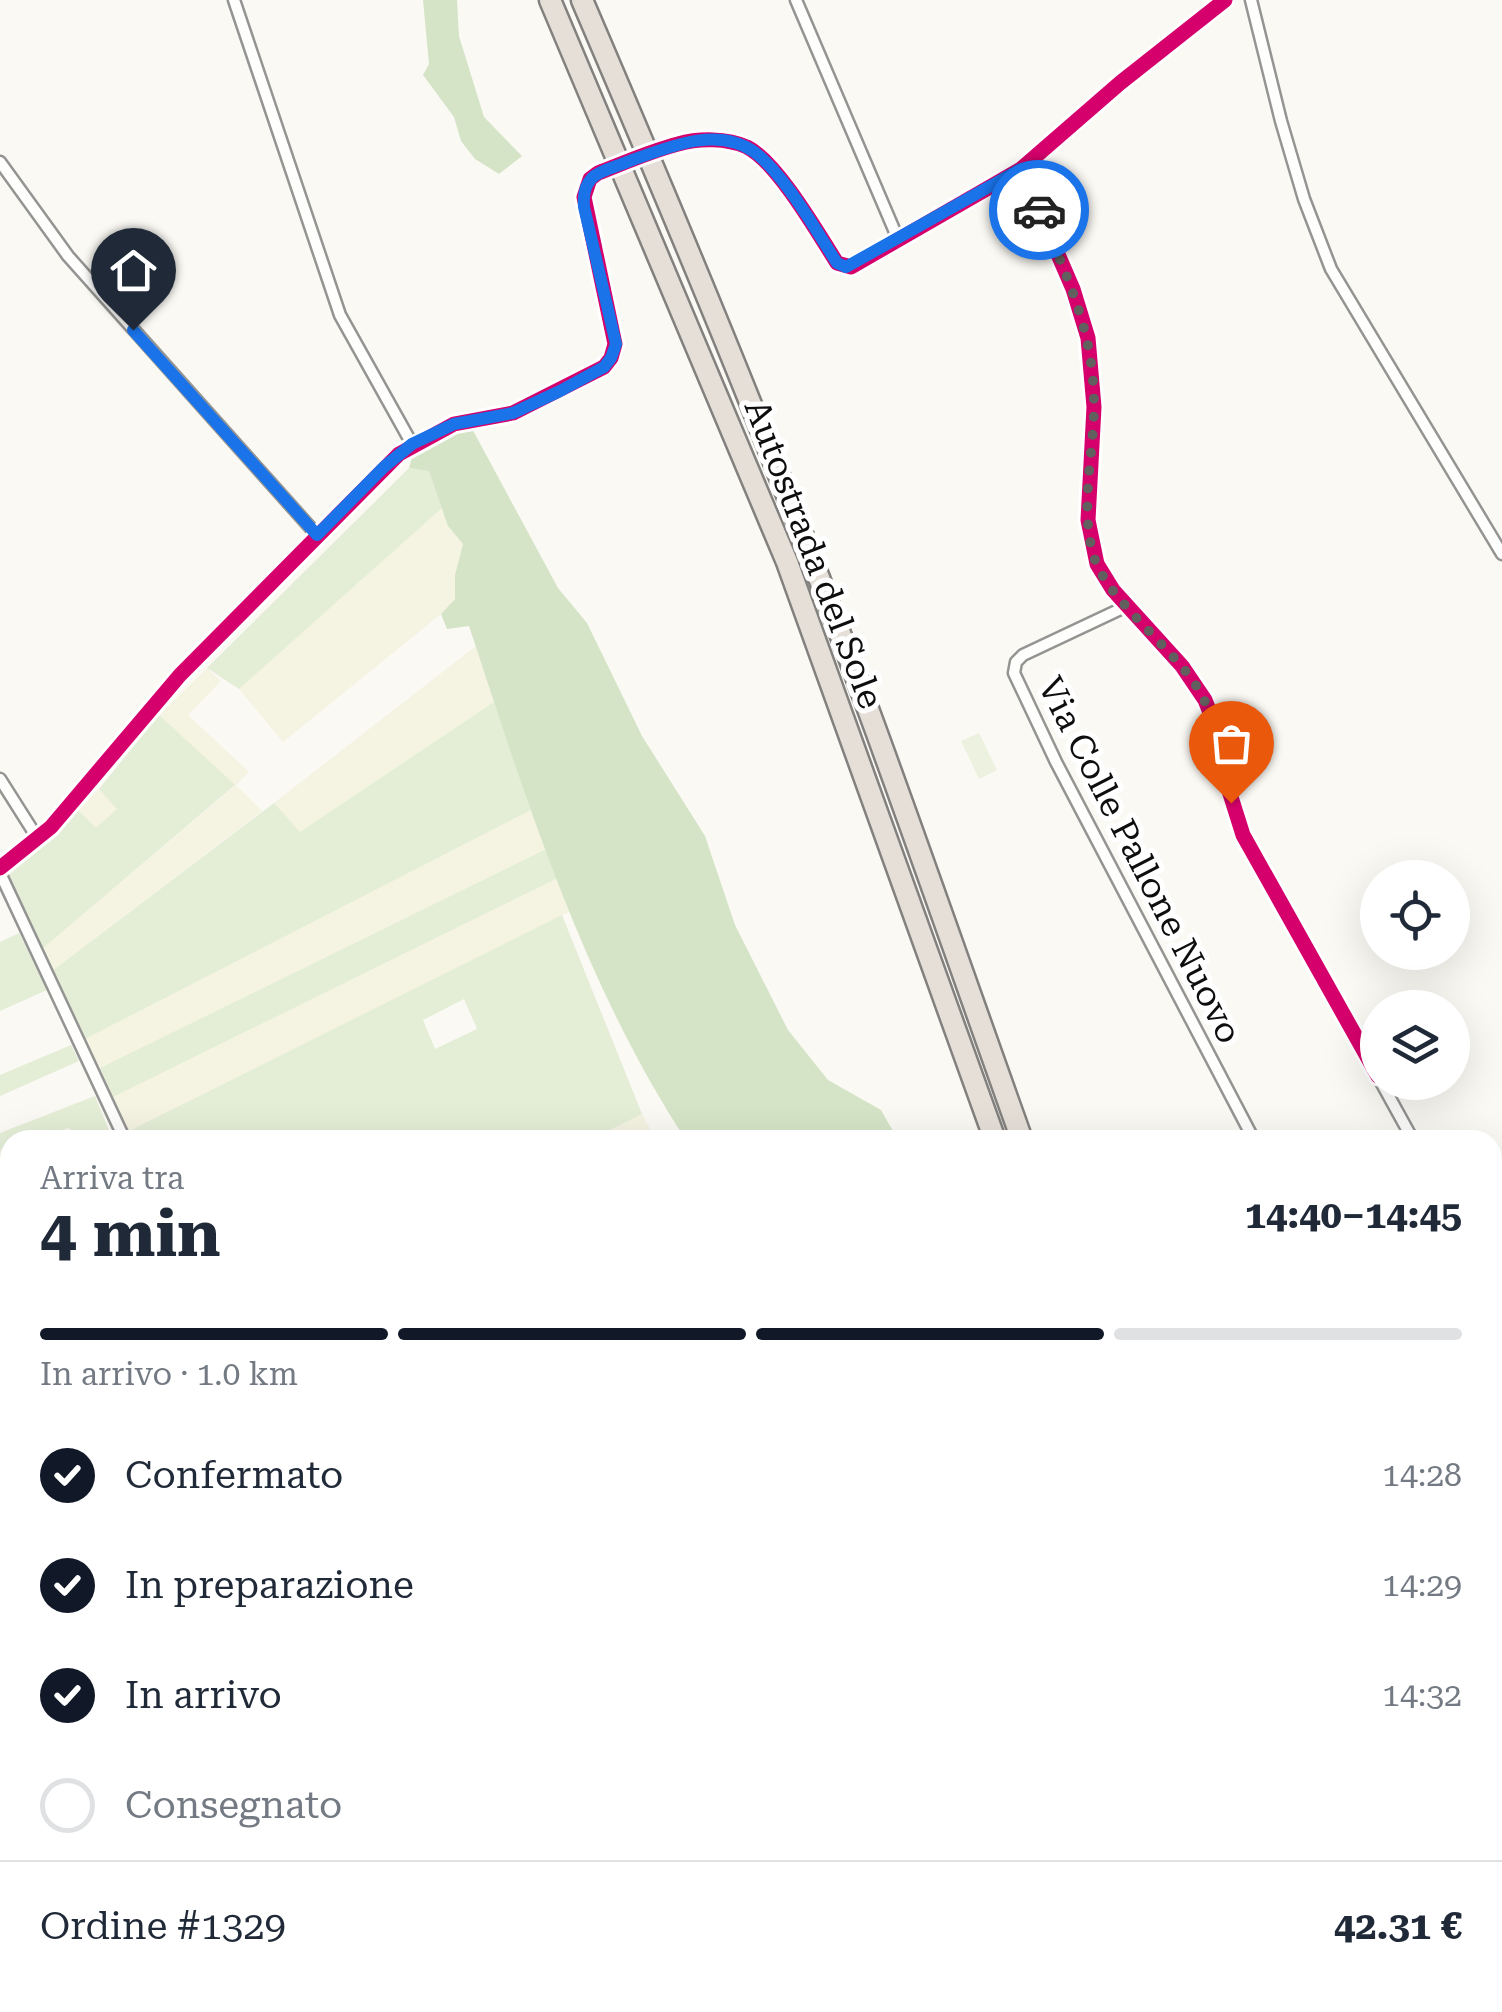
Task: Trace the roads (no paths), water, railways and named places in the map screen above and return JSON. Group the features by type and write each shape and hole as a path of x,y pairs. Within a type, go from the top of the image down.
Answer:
{"highway":[{"name":"Autostrada del Sole","path":"550,0 787,562 991,1130"},
{"name":"Autostrada del Sole","path":"582,0 684,236 779,472 1018,1130"}],"street":[{"path":"234,0 340,315 412,444"},
{"path":"796,0 898,238"},
{"path":"120,1130 0,871 38,839 180,676 384,467 412,444 454,424 513,413 595,373 611,358 616,344 584,207 586,187 598,173 678,144 718,141 753,151 800,206 842,266 852,266 1021,169 1120,83 1225,0"},
{"path":"1252,0 1281,121 1304,199 1331,269 1502,554"},
{"path":"0,162 68,256 317,535"},
{"path":"1021,169 1073,289 1088,338 1094,406 1088,520 1097,564 1127,606 1174,655 1205,700 1214,720 1228,792 1242,835 1360,1045"},
{"name":"Via Colle Pallone Nuovo","path":"1127,606 1025,654 1016,662 1014,673 1056,762 1249,1130"},
{"path":"0,779 38,839"},
{"path":"1391,1100 1407,1130"}]}
